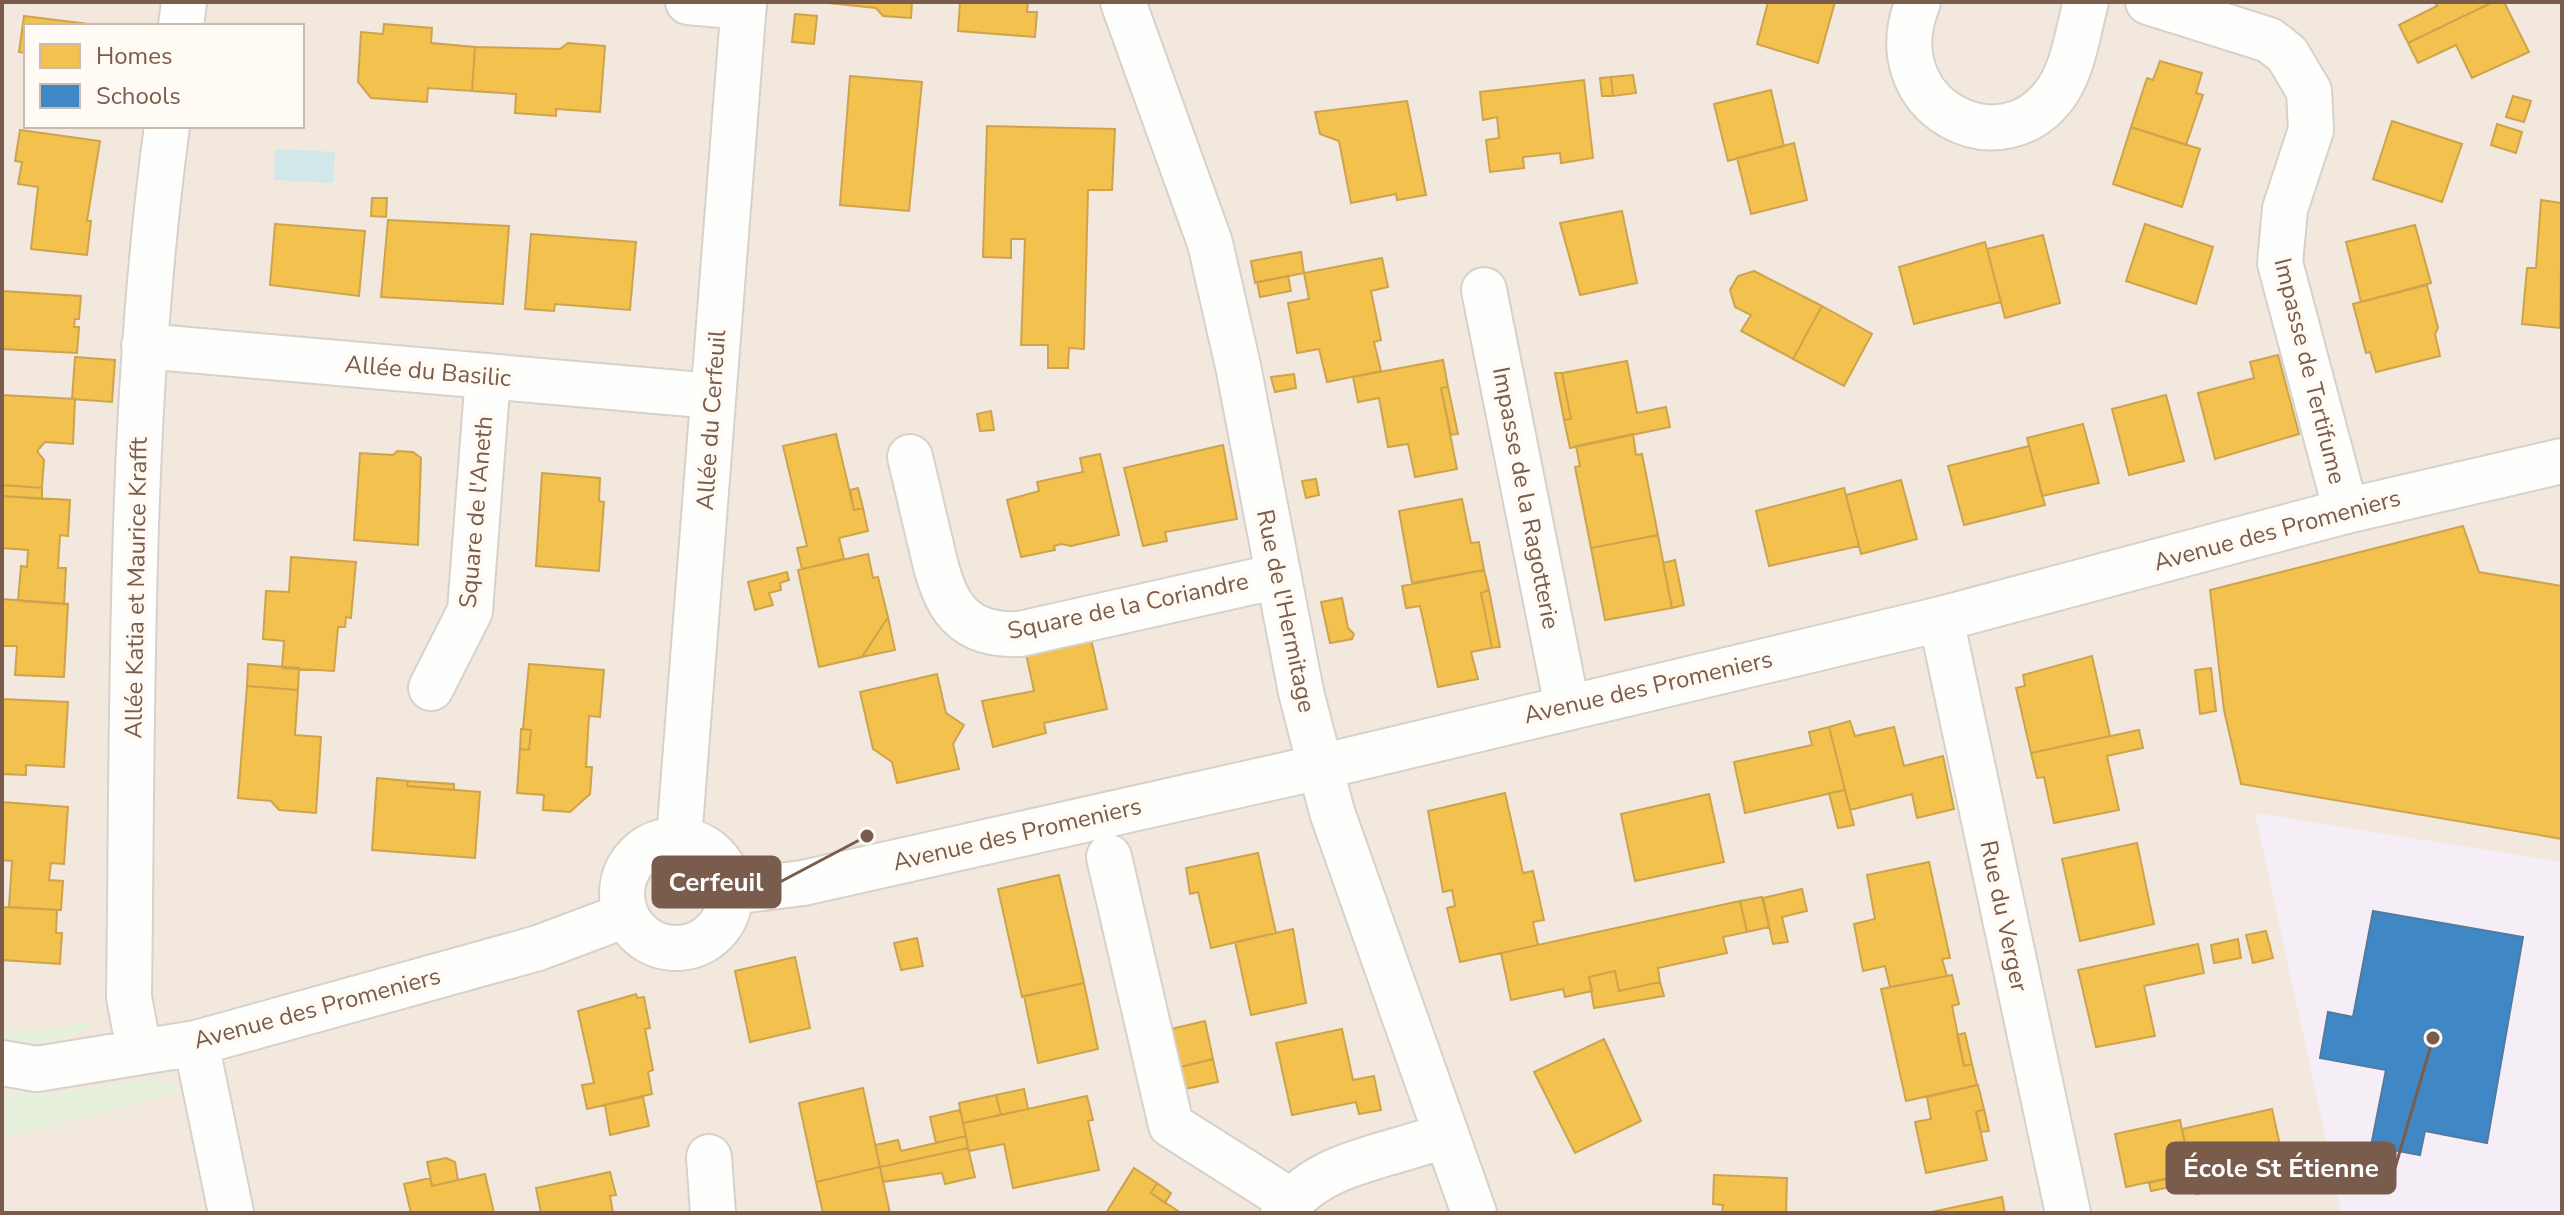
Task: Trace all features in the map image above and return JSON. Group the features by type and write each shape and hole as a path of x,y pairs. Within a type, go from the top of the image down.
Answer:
{"street":[{"path":"181,24 184,2"},
{"path":"688,2 744,5"},
{"name":"Rue de l'Hermitage","path":"1123,2 1210,243 1238,366 1278,576 1332,812 1474,1213"},
{"path":"1918,2 1909,23 1907,46 1911,69 1921,90 1936,107 1955,119 1977,125 1999,125 2022,120 2042,108 2057,92 2068,72 2086,2"},
{"name":"Impasse de Tertifume","path":"2148,2 2269,40 2287,54 2309,91 2311,130 2285,209 2280,263 2346,511"},
{"name":"Allée du Cerfeuil","path":"679,839 744,5"},
{"name":"Allée Katia et Maurice Krafft","path":"139,1051 129,997 134,595 144,346 167,128"},
{"name":"Impasse de la Ragotterie","path":"1484,290 1567,706"},
{"name":"Allée du Basilic","path":"144,346 713,396"},
{"name":"Square de l'Aneth","path":"431,688 470,611 488,376"},
{"name":"Square de la Coriandre","path":"910,457 943,594 957,614 986,631 1020,634 1278,576"},
{"name":"Avenue des Promeniers","path":"730,892 803,883 1320,767 1941,619 2346,511 2562,461"},
{"name":"Rue du Verger","path":"1941,619 2068,1213"},
{"path":"679,839 704,847 715,856 723,866 730,892 720,925 692,945 668,948 647,940 626,915 621,891 635,858 655,844 679,839"},
{"path":"1109,857 1171,1125 1287,1207 1324,1175 1444,1135"},
{"name":"Avenue des Promeniers","path":"2,1063 37,1069 196,1043 538,948 626,915"},
{"path":"196,1043 231,1213"},
{"path":"709,1157 713,1213"}],"shaded area":[{"path":"2,2 2562,2 2562,1213 2,1213"},
{"path":"2255,813 2562,862 2562,1213 2342,1213"}],"green space":[{"path":"74,1024 95,1024 73,1036 50,1042 2,1039 2,1029 36,1031"},
{"path":"145,1079 175,1083 183,1092 2,1139 2,1092 59,1093"}],"water":[{"path":"275,149 335,152 333,183 274,180"}],"building: Homes":[{"path":"819,2 912,2 911,18 883,16 876,8"},
{"path":"960,2 1028,2 1027,12 1037,12 1035,37 958,31"},
{"path":"1768,2 1835,2 1818,63 1757,44"},
{"path":"2435,2 2493,2 2408,43 2399,25 2437,6"},
{"path":"2493,2 2504,2 2529,52 2472,78 2456,45 2418,63 2408,43"},
{"path":"795,14 817,16 814,44 792,42"},
{"path":"24,16 89,24 24,24 24,53 19,52"},
{"path":"384,24 432,28 431,43 475,47 472,91 428,88 427,102 371,98 358,82 361,32 383,34"},
{"path":"568,43 605,46 600,112 556,109 556,116 515,113 516,94 472,91 475,47 560,49"},
{"path":"2160,61 2202,73 2196,93 2203,95 2186,145 2131,127 2147,78 2153,80"},
{"path":"1633,75 1636,93 1613,96 1611,77"},
{"path":"850,76 922,82 909,211 840,205"},
{"path":"1611,77 1613,96 1602,96 1600,78"},
{"path":"1584,80 1593,158 1561,163 1560,153 1523,157 1524,168 1490,172 1486,140 1499,138 1497,117 1483,120 1480,92"},
{"path":"1771,90 1784,146 1728,161 1714,104"},
{"path":"2513,96 2531,101 2524,122 2506,117"},
{"path":"1407,101 1426,195 1397,200 1396,194 1351,203 1339,141 1320,134 1315,112"},
{"path":"2392,121 2462,144 2442,202 2373,179"},
{"path":"2497,124 2522,132 2516,153 2491,145"},
{"path":"987,126 1115,129 1112,190 1088,190 1084,349 1069,348 1068,368 1048,368 1048,345 1021,345 1025,239 1011,239 1011,258 983,257"},
{"path":"2131,127 2200,149 2182,207 2113,184"},
{"path":"20,130 100,141 87,221 91,221 87,255 31,249 38,187 18,184 22,162 15,161"},
{"path":"1794,143 1807,200 1751,214 1737,158"},
{"path":"372,198 387,198 386,217 371,216"},
{"path":"2541,200 2562,203 2560,328 2522,324 2527,268 2536,268"},
{"path":"1622,211 1637,283 1580,295 1560,223"},
{"path":"388,220 509,226 503,304 381,297"},
{"path":"275,224 365,231 359,296 270,285"},
{"path":"2145,224 2213,247 2196,304 2126,281"},
{"path":"2415,225 2431,283 2361,302 2346,242"},
{"path":"531,234 636,242 630,310 555,304 554,311 525,309"},
{"path":"2043,235 2060,303 2005,318 1987,249"},
{"path":"1985,242 2001,302 1914,324 1899,267"},
{"path":"1301,252 1304,273 1255,283 1251,261"},
{"path":"1382,258 1388,287 1371,291 1381,340 1374,342 1381,371 1327,382 1319,349 1297,353 1288,303 1309,299 1304,273"},
{"path":"1754,271 1822,306 1793,359 1741,331 1751,315 1735,307 1730,290 1738,276"},
{"path":"1288,276 1291,291 1260,297 1257,282"},
{"path":"2427,285 2438,328 2435,334 2440,356 2376,372 2370,352 2366,353 2353,304"},
{"path":"2,291 81,296 79,319 75,319 74,327 79,327 77,353 2,349"},
{"path":"1822,306 1872,334 1844,386 1793,359"},
{"path":"2278,355 2299,434 2215,459 2198,393 2254,378 2250,362"},
{"path":"75,357 115,360 112,402 72,399"},
{"path":"1443,360 1448,387 1441,388 1457,469 1415,477 1408,444 1388,447 1379,398 1358,402 1353,377"},
{"path":"1627,361 1637,413 1666,407 1670,427 1570,448 1564,420 1571,419 1562,373"},
{"path":"1555,373 1562,373 1571,419 1564,420"},
{"path":"1294,374 1296,388 1275,392 1271,377"},
{"path":"1448,387 1458,434 1451,435 1441,388"},
{"path":"2,395 75,399 73,444 45,442 37,451 44,460 42,488 2,485"},
{"path":"2166,395 2184,461 2129,475 2112,409"},
{"path":"991,411 994,430 980,431 977,414"},
{"path":"2083,424 2099,483 2042,496 2027,438"},
{"path":"836,434 854,510 863,508 868,531 839,538 844,559 802,569 797,548 807,546 783,446"},
{"path":"1633,434 1636,455 1642,454 1658,535 1591,548 1575,467 1580,466 1576,446"},
{"path":"1223,445 1237,519 1165,532 1167,541 1143,546 1124,468"},
{"path":"2029,446 2045,505 1964,525 1948,466"},
{"path":"397,451 413,452 421,458 418,545 354,540 360,453 393,455"},
{"path":"1100,454 1119,535 1071,546 1061,544 1054,546 1055,550 1021,557 1007,500 1039,491 1037,482 1083,472 1080,458"},
{"path":"542,473 600,478 599,501 604,502 599,571 536,566"},
{"path":"1316,479 1319,495 1306,498 1302,481"},
{"path":"1901,480 1917,539 1861,554 1846,495"},
{"path":"2,485 42,488 42,499 2,496"},
{"path":"858,488 863,508 854,510 850,490"},
{"path":"1844,488 1859,546 1769,566 1756,511"},
{"path":"2,496 70,500 68,536 60,535 58,568 66,568 64,604 18,601 21,566 27,567 28,550 2,548"},
{"path":"1462,499 1471,543 1479,542 1484,570 1412,583 1399,511"},
{"path":"2463,526 2479,572 2562,586 2562,839 2241,784 2224,710 2210,590"},
{"path":"1658,535 1672,608 1605,620 1591,548"},
{"path":"868,554 873,578 878,577 888,617 862,657 819,667 798,570"},
{"path":"291,557 356,562 351,618 346,617 345,627 338,627 334,671 282,668 284,641 263,639 266,591 289,592"},
{"path":"1675,560 1684,605 1672,608 1663,563"},
{"path":"1484,570 1489,590 1481,593 1492,648 1471,652 1478,679 1438,687 1420,606 1406,608 1402,586"},
{"path":"787,572 789,580 780,583 781,590 769,593 773,605 755,610 748,582"},
{"path":"1489,590 1500,647 1492,648 1481,593"},
{"path":"1342,598 1348,628 1354,634 1352,639 1330,643 1321,602"},
{"path":"2,599 68,604 64,677 15,675 17,646 2,646"},
{"path":"888,617 895,650 862,657"},
{"path":"1091,639 1107,709 1044,723 1046,733 993,747 982,701 1034,691 1026,654"},
{"path":"2092,656 2110,736 2031,753 2016,688 2025,686 2023,675"},
{"path":"248,664 299,668 298,690 247,686"},
{"path":"529,664 604,670 600,717 589,716 586,767 592,767 590,794 570,812 543,810 544,795 517,793 520,749 529,750 531,730 523,729"},
{"path":"2211,668 2216,711 2200,714 2195,670"},
{"path":"937,674 946,713 964,725 953,744 959,769 897,783 892,762 873,749 860,692"},
{"path":"247,686 298,690 295,735 321,737 316,813 279,810 271,801 238,798"},
{"path":"2,699 68,702 64,767 26,765 26,775 2,774"},
{"path":"1850,721 1855,736 1894,727 1904,766 1943,756 1954,809 1917,818 1912,794 1850,810 1829,727"},
{"path":"1829,727 1845,790 1745,813 1734,762 1812,745 1809,732"},
{"path":"521,729 531,730 529,750 520,749"},
{"path":"2139,730 2143,748 2107,756 2119,810 2054,823 2044,777 2037,778 2031,753"},
{"path":"377,778 408,781 407,786 480,792 475,858 372,850"},
{"path":"408,781 454,784 454,790 407,786"},
{"path":"1845,790 1854,825 1838,828 1829,793"},
{"path":"1505,793 1523,873 1533,871 1544,920 1533,922 1538,945 1460,962 1447,908 1455,906 1452,890 1443,892 1428,811"},
{"path":"1709,794 1724,862 1635,881 1621,814"},
{"path":"2,802 68,807 64,864 51,863 49,880 63,881 61,910 9,907 12,861 2,860"},
{"path":"2137,843 2154,924 2080,941 2062,859"},
{"path":"1258,853 1276,933 1211,948 1198,892 1190,894 1186,868"},
{"path":"1929,862 1950,958 1942,959 1947,976 1890,987 1885,966 1863,971 1854,924 1875,919 1867,875"},
{"path":"1059,875 1084,983 1022,997 998,889"},
{"path":"1802,889 1807,911 1782,917 1788,942 1773,944 1763,898"},
{"path":"1762,897 1769,927 1747,932 1740,901"},
{"path":"1740,901 1747,932 1723,937 1727,953 1658,968 1660,982 1619,991 1615,971 1589,977 1592,991 1565,997 1563,989 1511,1000 1501,953"},
{"path":"2,907 57,910 56,933 62,933 60,964 2,960"},
{"path":"1293,929 1306,1003 1251,1015 1235,942"},
{"path":"2266,931 2273,958 2253,963 2246,935"},
{"path":"917,938 923,966 901,970 894,943"},
{"path":"2238,939 2241,958 2214,963 2211,945"},
{"path":"2198,944 2204,973 2144,986 2155,1036 2096,1047 2078,970"},
{"path":"795,957 810,1028 750,1042 735,971"},
{"path":"1615,971 1619,991 1660,982 1664,996 1594,1008 1589,977"},
{"path":"1952,975 1959,1004 1952,1006 1964,1066 1972,1064 1977,1085 1906,1101 1881,989"},
{"path":"1084,983 1098,1049 1038,1063 1024,996"},
{"path":"636,994 637,998 644,997 650,1028 645,1029 653,1070 648,1072 652,1094 587,1109 582,1085 594,1083 578,1011"},
{"path":"1205,1021 1213,1059 1180,1067 1171,1029"},
{"path":"1342,1029 1353,1080 1374,1076 1381,1110 1359,1114 1356,1102 1292,1115 1276,1043"},
{"path":"1965,1033 1972,1064 1964,1066 1957,1035"},
{"path":"1604,1039 1641,1121 1575,1153 1534,1072"},
{"path":"1213,1059 1218,1082 1185,1089 1180,1067"},
{"path":"1978,1085 1984,1109 1976,1112 1987,1160 1926,1173 1915,1122 1931,1119 1927,1097"},
{"path":"863,1088 880,1167 816,1182 799,1103"},
{"path":"1024,1089 1028,1109 1001,1115 996,1095"},
{"path":"996,1095 1001,1115 963,1123 959,1103"},
{"path":"1087,1096 1093,1120 1088,1121 1099,1170 1013,1188 1004,1144 969,1151 963,1123"},
{"path":"643,1097 649,1126 610,1135 605,1105"},
{"path":"1984,1109 1989,1131 1981,1132 1976,1112"},
{"path":"2272,1109 2285,1168 2242,1177 2244,1185 2196,1194 2182,1129"},
{"path":"960,1110 966,1136 936,1143 930,1117"},
{"path":"2180,1120 2191,1173 2126,1187 2115,1134"},
{"path":"966,1136 968,1148 880,1167 875,1145 898,1140 901,1151"},
{"path":"968,1148 975,1177 945,1184 942,1173 883,1182 880,1167"},
{"path":"446,1158 455,1162 458,1180 432,1186 427,1162"},
{"path":"880,1167 890,1213 823,1213 816,1182"},
{"path":"1134,1168 1157,1183 1151,1193 1181,1213 1106,1213"},
{"path":"610,1172 616,1195 610,1196 613,1213 541,1213 536,1188"},
{"path":"2191,1173 2194,1182 2151,1191 2149,1183"},
{"path":"485,1174 494,1213 411,1213 404,1184 430,1178 432,1186"},
{"path":"1714,1175 1787,1178 1786,1213 1722,1213 1723,1205 1713,1204"},
{"path":"1157,1183 1171,1193 1165,1203 1151,1193"},
{"path":"2002,1197 2005,1213 1927,1213"}],"building: Schools":[{"path":"2373,911 2523,937 2487,1143 2425,1131 2420,1155 2371,1146 2386,1070 2320,1058 2328,1012 2353,1017"}],"place":[{"name":"Cerfeuil","path":"867,836"},
{"name":"École St Étienne","path":"2433,1038"}]}
